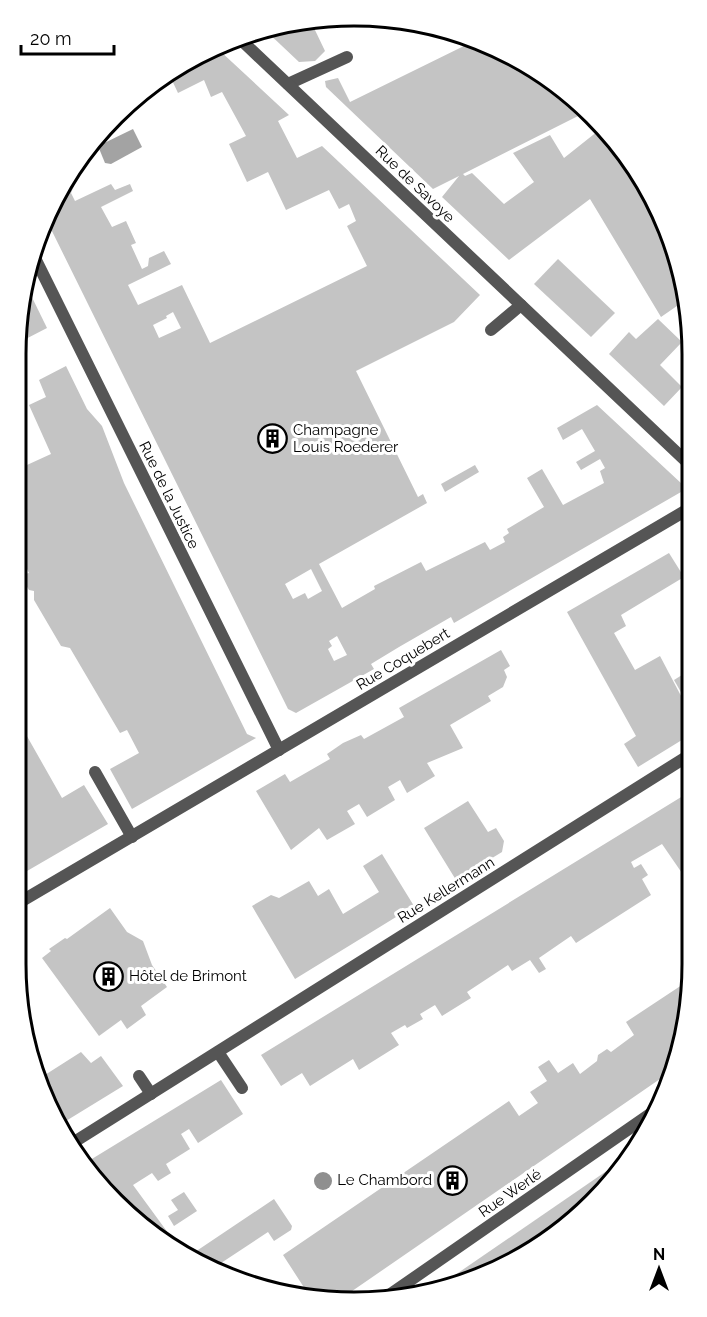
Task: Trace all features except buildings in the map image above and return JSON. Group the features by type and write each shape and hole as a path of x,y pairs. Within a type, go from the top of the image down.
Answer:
{"street":[{"name":"Rue de Savoye","path":"245,44 682,457"},
{"path":"288,84 347,57"},
{"name":"Rue de la Justice","path":"38,265 279,750"},
{"path":"491,330 521,305"},
{"name":"Rue Coquebert","path":"26,899 682,513"},
{"name":"Rue Kellermann","path":"77,1140 682,760"},
{"path":"95,772 132,837"},
{"path":"218,1052 242,1088"},
{"path":"138,1076 151,1094"},
{"name":"Rue Werlé","path":"399,1289 643,1119"}],"shaded area":[{"path":"133,129 142,147 111,164 105,163 99,147"}],"place":[{"name":"Champagne Louis Roederer","path":"272,439"},
{"name":"Hôtel de Brimont","path":"108,976"},
{"name":"Le Chambord","path":"453,1180"}]}
